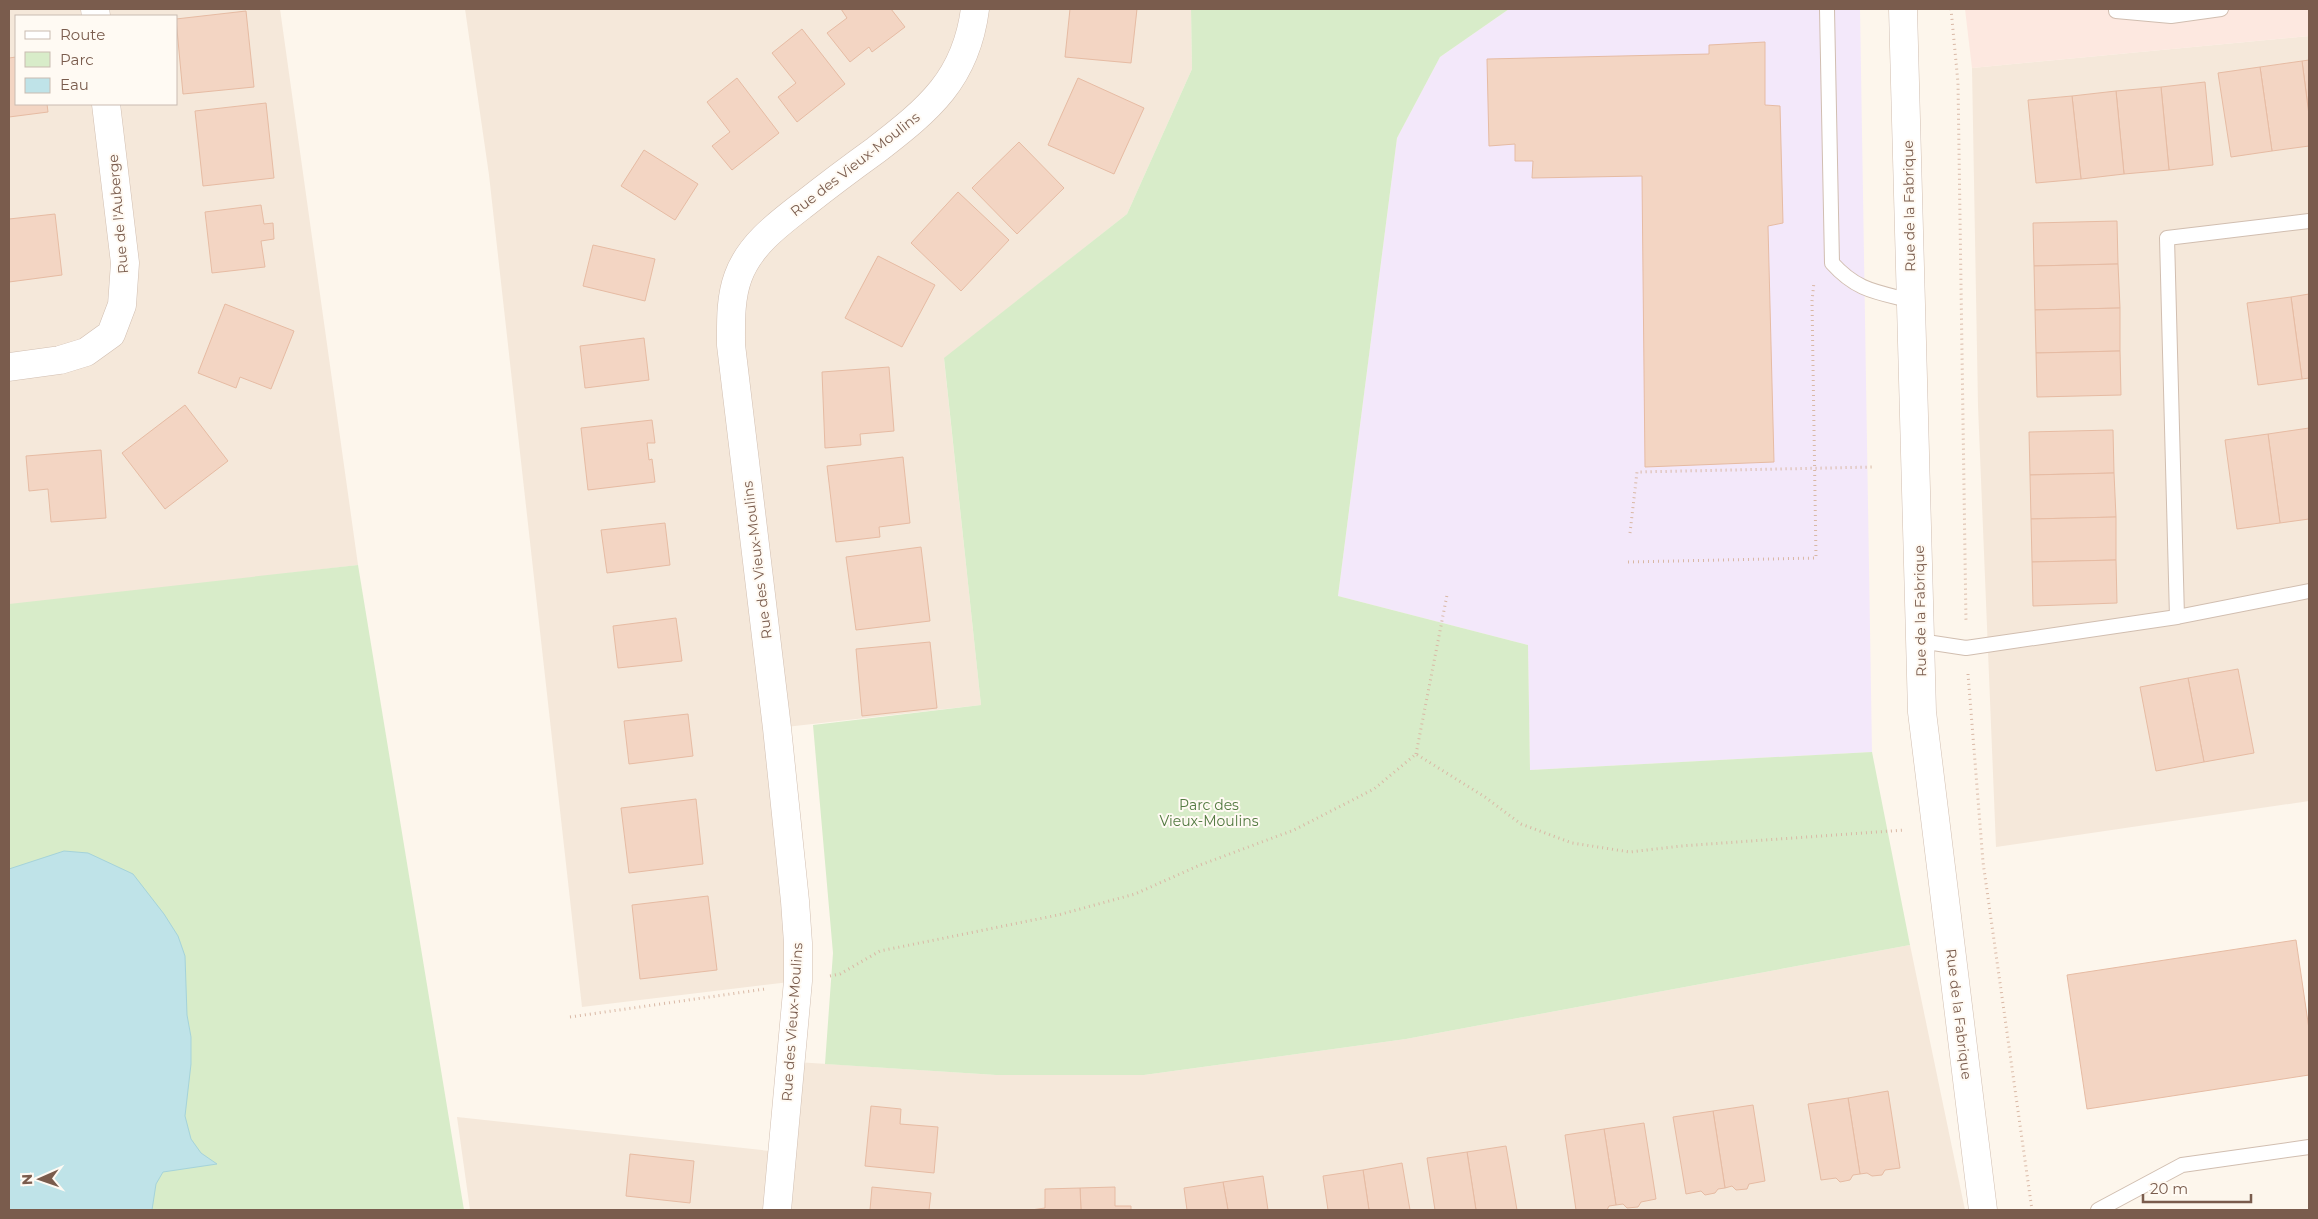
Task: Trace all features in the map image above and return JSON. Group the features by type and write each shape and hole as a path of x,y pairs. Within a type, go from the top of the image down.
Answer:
{"street":[{"name":"Rue des Vieux-Moulins","path":"777,1210 798,981 798,943 777,728 731,345 732,306 738,277 755,246 781,221 918,118 942,91 959,65 972,31 975,9"},
{"name":"Rue de la Fabrique","path":"1903,9 1922,712 1983,1210"},
{"name":"Rue de l'Auberge","path":"9,367 60,360 86,352 111,334 122,305 125,263 106,105"}],"lane":[{"path":"1826,9 1832,262 1846,278 1870,290 1912,301"},
{"path":"2116,9 2116,11 2170,16 2221,9"},
{"path":"2177,617 2167,238 2309,221"},
{"path":"1920,641 1966,648 2177,617 2309,591"},
{"path":"2098,1210 2182,1165 2309,1147"}],"path":[{"path":"1950,9 1958,83 1966,648 1983,862 2032,1210"},
{"path":"1628,562 1816,558 1812,301 1815,275 1832,262"},
{"path":"1630,532 1637,472 1874,467"},
{"path":"570,1017 773,988 798,981 840,974 880,951 1058,915 1135,894 1200,865 1294,830 1374,789 1416,754 1447,595"},
{"path":"1416,754 1478,792 1520,824 1572,843 1630,852 1681,846 1936,828"}],"shaded area":[{"path":"9,9 280,9 358,565 9,606"},
{"path":"465,9 1191,9 1192,69 1127,214 944,359 981,705 777,728 798,981 582,1007 489,175"},
{"path":"1509,9 1860,9 1872,752 1530,770 1528,645 1338,596 1397,138 1440,57"},
{"path":"1965,9 2309,9 2309,36 1972,68"},
{"path":"2309,36 2309,801 1996,847 1978,406 1972,68"},
{"path":"1910,945 1965,1210 470,1210 457,1117 770,1151 781,1061 996,1075 1144,1075 1406,1039"}],"green space":[{"name":"Parc des Vieux-Moulins","path":"1191,9 1509,9 1440,57 1397,138 1338,596 1528,645 1530,770 1872,752 1910,945 1406,1039 1144,1075 996,1075 825,1064 833,953 813,725 981,705 944,358 1127,214 1192,69"},
{"path":"358,565 464,1210 9,1210 9,604"}],"water":[{"path":"64,851 88,853 133,874 164,914 178,936 185,956 191,1064 185,1116 191,1139 201,1153 217,1164 163,1172 156,1184 152,1210 9,1210 9,869"}],"building":[{"path":"841,9 891,9 905,27 872,52 869,47 850,62 827,33 847,18"},
{"path":"1070,9 1137,9 1131,63 1065,57"},
{"path":"246,11 254,87 183,94 178,19"},
{"path":"802,29 845,84 797,122 778,97 796,83 772,53"},
{"path":"1765,42 1765,105 1780,106 1783,223 1768,226 1774,462 1645,467 1642,176 1532,178 1533,161 1515,161 1515,144 1489,146 1487,59 1709,54 1709,45"},
{"path":"15,57 15,105 47,105 48,112 9,117 9,58"},
{"path":"2309,60 2309,115 2302,61"},
{"path":"2302,61 2309,115 2309,146 2272,151 2260,67"},
{"path":"2260,67 2272,151 2231,157 2218,73"},
{"path":"737,78 779,133 732,170 712,146 730,132 707,102"},
{"path":"1078,78 1144,108 1114,174 1048,145"},
{"path":"2205,82 2213,165 2169,170 2161,87"},
{"path":"2161,87 2169,170 2124,174 2116,91"},
{"path":"2116,91 2124,174 2081,179 2072,96"},
{"path":"2072,96 2081,179 2036,183 2028,100"},
{"path":"266,103 274,178 203,186 195,111"},
{"path":"1019,142 1064,188 1017,234 972,188"},
{"path":"644,150 698,184 675,220 621,186"},
{"path":"958,192 1009,240 961,291 911,243"},
{"path":"261,205 264,224 273,223 274,239 261,241 265,267 212,273 205,212"},
{"path":"55,214 62,275 9,282 9,219"},
{"path":"2117,221 2118,264 2034,266 2033,223"},
{"path":"593,245 655,259 645,301 583,286"},
{"path":"878,256 935,285 902,347 845,318"},
{"path":"2118,264 2120,308 2035,310 2034,266"},
{"path":"2309,294 2309,378 2302,379 2291,297"},
{"path":"2291,297 2302,379 2258,385 2247,303"},
{"path":"225,304 294,331 271,389 240,377 236,388 198,373"},
{"path":"2120,308 2120,351 2036,353 2035,310"},
{"path":"644,338 649,380 585,388 580,346"},
{"path":"2120,351 2121,395 2037,397 2036,353"},
{"path":"889,367 894,431 860,434 861,445 825,448 822,372"},
{"path":"185,405 228,461 165,509 122,453"},
{"path":"652,420 655,443 647,443 649,460 652,459 655,482 588,490 581,428"},
{"path":"2309,428 2309,519 2280,523 2268,434"},
{"path":"2113,430 2114,473 2030,475 2029,432"},
{"path":"2268,434 2280,523 2237,529 2225,440"},
{"path":"101,450 106,518 51,522 48,489 29,491 26,456"},
{"path":"903,457 910,523 879,527 880,537 836,542 827,466"},
{"path":"2114,473 2116,517 2031,519 2030,475"},
{"path":"2116,517 2116,560 2032,562 2031,519"},
{"path":"665,523 670,565 607,573 601,530"},
{"path":"921,547 930,621 856,630 846,557"},
{"path":"2116,560 2117,603 2033,606 2032,562"},
{"path":"676,618 682,661 618,668 613,626"},
{"path":"930,642 937,708 862,716 856,649"},
{"path":"2238,669 2254,753 2204,762 2188,678"},
{"path":"2188,678 2204,762 2156,771 2140,687"},
{"path":"688,714 693,756 629,764 624,721"},
{"path":"696,799 703,864 629,873 621,808"},
{"path":"708,896 717,970 640,979 632,905"},
{"path":"2296,940 2309,1029 2309,1075 2087,1109 2067,975"},
{"path":"1888,1091 1900,1168 1885,1170 1882,1175 1860,1174 1848,1098"},
{"path":"1848,1098 1860,1174 1853,1175 1850,1180 1840,1182 1836,1178 1821,1180 1808,1104"},
{"path":"1753,1105 1765,1181 1749,1184 1747,1189 1736,1190 1732,1186 1725,1188 1713,1111"},
{"path":"871,1106 901,1109 900,1124 938,1127 934,1173 865,1166"},
{"path":"1713,1111 1725,1188 1705,1195 1701,1191 1686,1194 1673,1117"},
{"path":"1644,1123 1656,1199 1641,1202 1638,1207 1627,1208 1623,1204 1616,1205 1604,1129"},
{"path":"1604,1129 1616,1205 1609,1206 1607,1210 1576,1210 1565,1135"},
{"path":"1506,1146 1517,1210 1476,1210 1467,1152"},
{"path":"1467,1152 1476,1210 1435,1210 1427,1158"},
{"path":"630,1154 694,1161 690,1203 626,1196"},
{"path":"1402,1163 1410,1210 1369,1210 1363,1170"},
{"path":"1363,1170 1369,1210 1328,1210 1323,1176"},
{"path":"1263,1176 1268,1210 1228,1210 1223,1182"},
{"path":"1223,1182 1228,1210 1187,1210 1184,1188"},
{"path":"872,1187 931,1193 929,1210 870,1210"},
{"path":"1115,1187 1115,1206 1131,1206 1131,1210 1081,1210 1080,1188"},
{"path":"1080,1188 1081,1210 1031,1210 1045,1208 1045,1189"}]}
